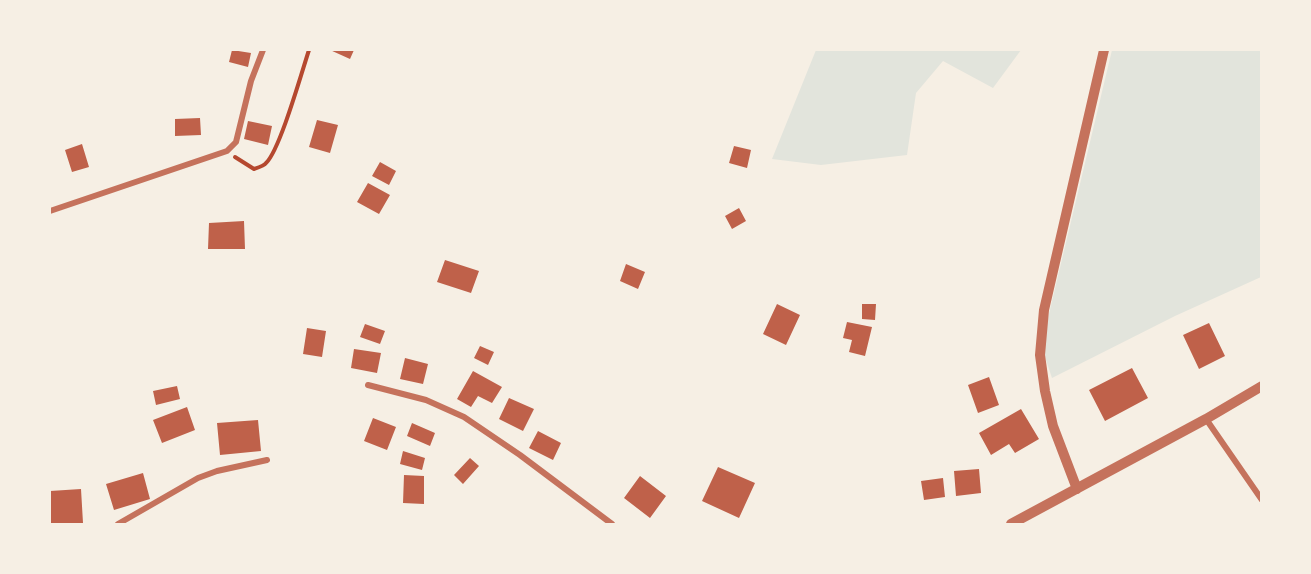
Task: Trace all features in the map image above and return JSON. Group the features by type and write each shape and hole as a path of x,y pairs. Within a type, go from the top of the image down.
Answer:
{"street":[{"path":"50,211 227,151 236,142 251,81 263,50"},
{"path":"1077,489 1053,426 1040,355 1044,310 1104,50"},
{"path":"368,385 426,400 464,417 520,455 612,525"},
{"path":"1011,525 1262,386"},
{"path":"1206,419 1262,500"},
{"path":"118,525 198,478 216,471 267,459"}],"path":[{"path":"227,151 254,169 266,164 282,130 309,50"}],"shaded area":[{"path":"816,50 1021,50 993,88 943,61 916,93 907,155 821,165 772,159"},
{"path":"1112,50 1261,50 1261,277 1175,316 1052,378 1043,351 1047,322"}],"building":[{"path":"232,50 251,53 248,67 229,62"},
{"path":"330,50 354,50 350,59"},
{"path":"200,118 201,135 175,136 175,119"},
{"path":"317,120 338,125 330,153 309,147"},
{"path":"248,121 272,126 268,145 244,139"},
{"path":"82,144 89,167 72,172 65,150"},
{"path":"734,146 751,150 747,168 729,163"},
{"path":"380,162 396,171 389,185 372,176"},
{"path":"368,183 390,195 379,214 357,202"},
{"path":"739,208 746,221 732,229 725,216"},
{"path":"244,221 245,249 208,249 209,223"},
{"path":"445,260 479,271 471,293 437,282"},
{"path":"626,264 645,272 638,289 620,281"},
{"path":"777,304 800,315 786,345 763,334"},
{"path":"862,304 876,304 875,320 862,319"},
{"path":"847,322 872,327 865,356 849,352 852,340 843,338"},
{"path":"1209,323 1225,356 1199,369 1183,335"},
{"path":"365,324 385,331 380,344 360,337"},
{"path":"307,328 326,331 322,357 303,354"},
{"path":"480,346 494,352 488,365 474,358"},
{"path":"354,349 381,353 377,373 351,368"},
{"path":"405,358 428,364 423,384 400,379"},
{"path":"1132,368 1148,398 1105,421 1089,390"},
{"path":"473,371 502,387 492,403 478,396 471,407 457,399"},
{"path":"989,377 999,405 978,413 968,385"},
{"path":"177,386 180,399 156,405 153,391"},
{"path":"509,398 534,409 523,431 499,419"},
{"path":"187,407 195,430 162,443 153,420"},
{"path":"1021,409 1039,439 1015,453 1009,444 991,455 979,433"},
{"path":"373,418 396,427 387,450 364,441"},
{"path":"258,420 261,451 220,455 217,423"},
{"path":"412,423 435,433 430,446 407,436"},
{"path":"538,431 561,443 553,460 529,448"},
{"path":"403,451 425,458 422,470 400,464"},
{"path":"470,458 479,466 463,484 454,475"},
{"path":"718,467 755,483 739,518 702,501"},
{"path":"979,469 981,493 956,496 954,471"},
{"path":"143,473 150,499 114,510 106,484"},
{"path":"404,475 424,476 424,504 403,503"},
{"path":"640,476 666,496 650,518 624,498"},
{"path":"943,478 945,497 924,500 921,481"},
{"path":"81,489 83,523 50,524 50,491"}]}
